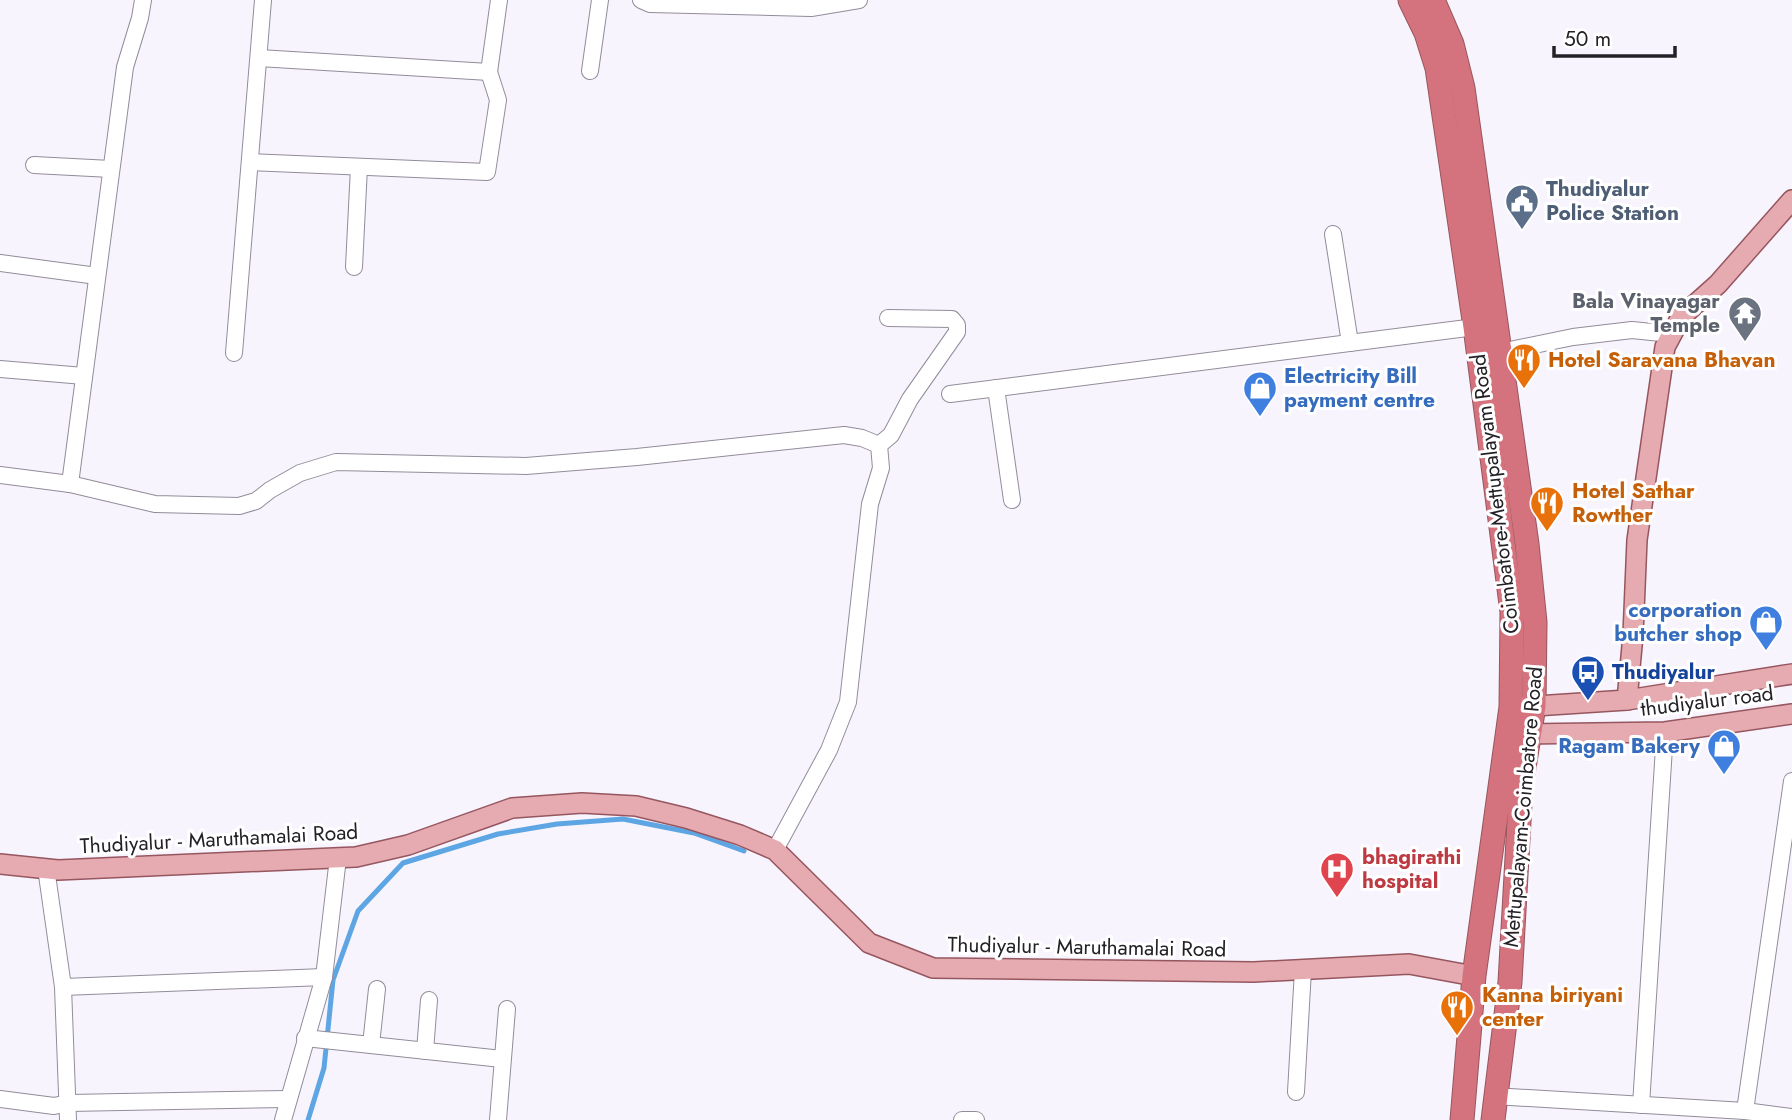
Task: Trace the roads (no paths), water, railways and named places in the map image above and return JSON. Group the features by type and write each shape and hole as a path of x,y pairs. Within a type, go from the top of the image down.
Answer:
{"highway":[{"name":"Coimbatore-Mettupalayam Road","path":"1410,0 1426,33 1437,68 1475,327 1522,707"},
{"name":"Mettupalayam-Coimbatore Road","path":"1433,0 1452,44 1462,89 1535,622 1536,678 1522,707 1518,734 1521,786 1510,982 1493,1120"},
{"path":"1462,1120 1474,976 1518,734"}],"main road":[{"path":"1627,700 1637,540 1662,359 1671,334 1681,317 1718,284 1792,200"},
{"path":"1522,707 1627,700 1792,674"},
{"name":"thudiyalur road","path":"1518,734 1665,732 1792,713"},
{"name":"Thudiyalur - Maruthamalai Road","path":"0,864 58,870 356,858 408,845 512,808 582,803 636,806 740,835 775,850 869,943 933,968 1254,972 1409,964 1474,976"}],"street":[{"path":"70,484 124,67 143,0"},
{"path":"234,353 264,0"},
{"path":"250,162 486,172 498,100 489,72 499,0"},
{"path":"590,71 600,0"},
{"path":"641,0 650,4 811,8 859,0"},
{"path":"259,58 489,72"},
{"path":"34,165 111,169"},
{"path":"354,267 359,167"},
{"path":"1333,234 1350,343"},
{"path":"0,263 97,276"},
{"path":"879,444 891,435 910,399 957,332 957,325 952,319 888,317"},
{"path":"950,394 1475,327"},
{"path":"1500,352 1573,337 1632,331 1671,334"},
{"path":"0,369 84,376"},
{"path":"996,388 1012,500"},
{"path":"0,475 70,484 155,504 239,506 256,501 300,473 336,462 526,466 845,435 879,444"},
{"path":"775,850 829,750 848,702 870,504 881,468 879,444"},
{"path":"1641,1105 1665,732"},
{"path":"1745,1111 1792,781"},
{"path":"283,1120 287,1099 320,1040 324,977 338,858"},
{"path":"47,868 63,987 68,1112"},
{"path":"1296,1092 1303,970"},
{"path":"63,987 324,977"},
{"path":"371,1045 377,989"},
{"path":"425,1051 429,1000"},
{"path":"498,1120 507,1009"},
{"path":"320,1040 502,1059"},
{"path":"1494,1096 1745,1111 1792,1117"},
{"path":"0,1100 54,1106 68,1112 287,1099"},
{"path":"962,1120 976,1120"}],"waterway":[{"path":"308,1120 324,1068 333,980 358,911 403,863 498,834 557,824 623,819 694,833 744,851"}],"place":[{"name":"Thudiyalur Police Station","path":"1522,231"},
{"name":"Bala Vinayagar Temple","path":"1745,343"},
{"name":"Hotel Saravana Bhavan","path":"1524,390"},
{"name":"Electricity Bill payment centre","path":"1260,418"},
{"name":"Hotel Sathar Rowther","path":"1547,533"},
{"name":"corporation butcher shop","path":"1766,652"},
{"name":"Thudiyalur","path":"1588,702"},
{"name":"Ragam Bakery","path":"1724,776"},
{"name":"bhagirathi hospital","path":"1337,899"},
{"name":"Kanna biriyani center","path":"1457,1037"}]}
